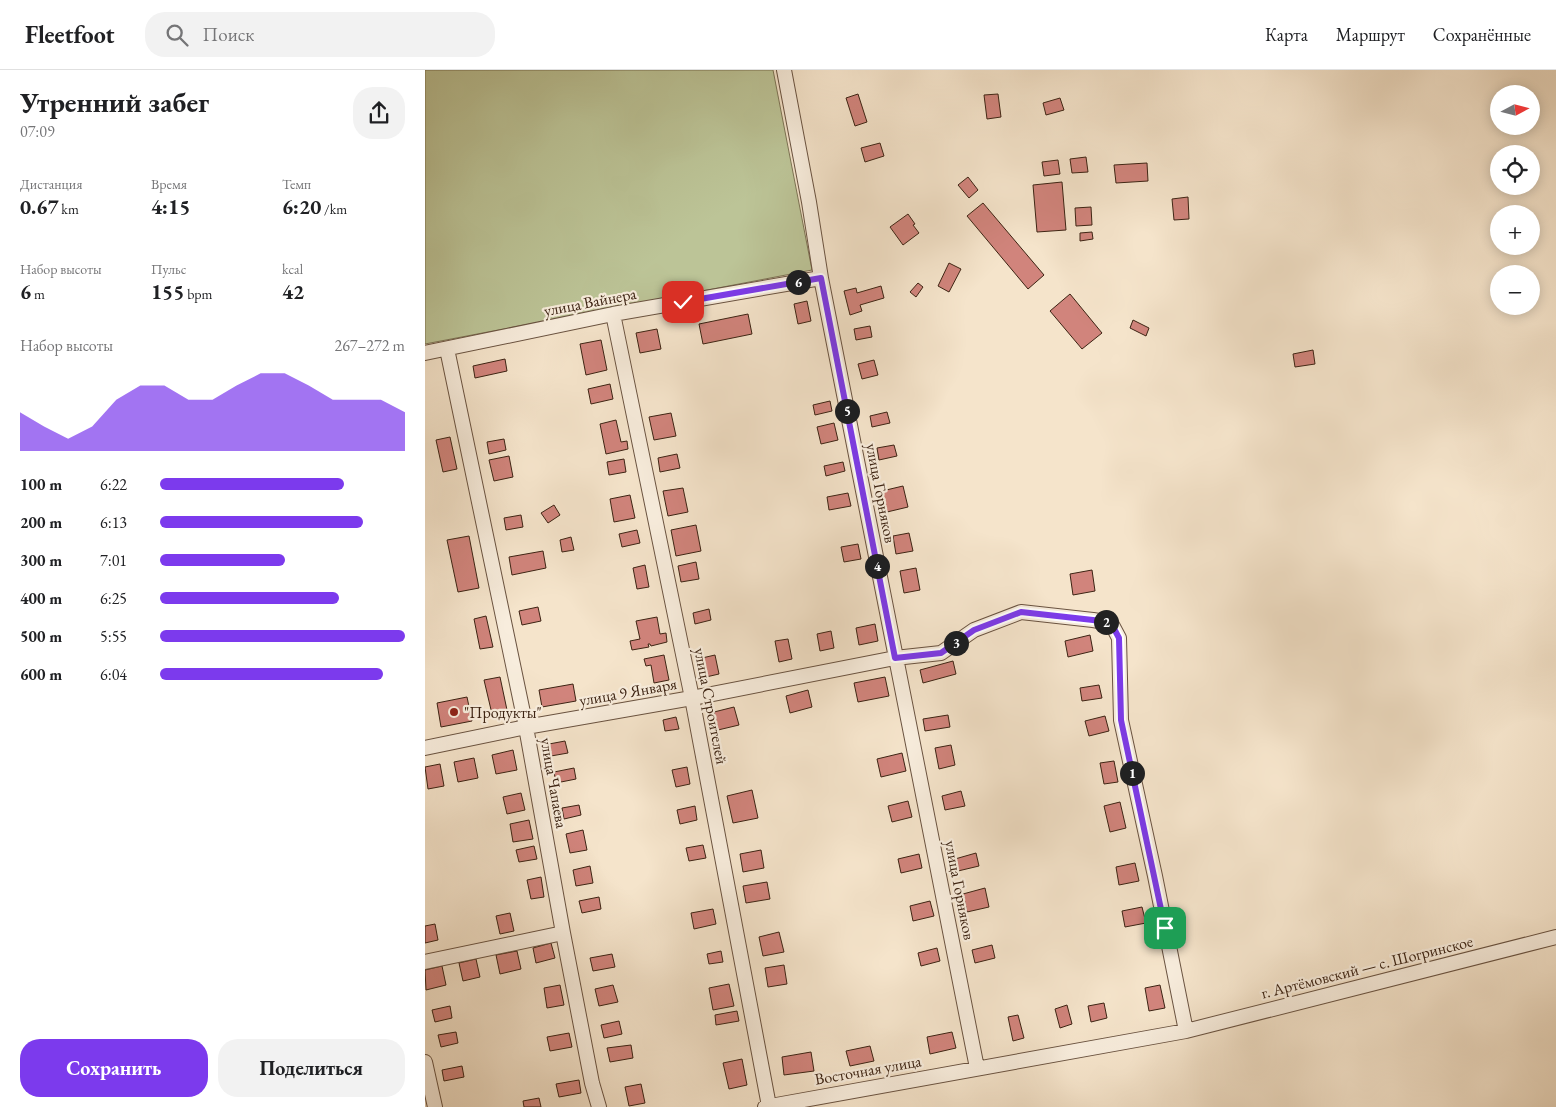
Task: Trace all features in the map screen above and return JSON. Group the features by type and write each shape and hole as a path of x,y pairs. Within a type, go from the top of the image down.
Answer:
{"street":[{"name":"улица Горняков","path":"784,70 821,278 977,1068"},
{"name":"улица Вайнера","path":"425,353 613,314 821,278"},
{"name":"улица Строителей","path":"613,314 692,698 767,1107"},
{"name":"улица Чапаева","path":"447,349 527,727 563,933 592,1083 599,1107"},
{"name":"улица 9 Января","path":"425,748 895,658 941,653 974,630 1021,612 1111,623 1119,638 1121,720 1186,1031"},
{"path":"425,962 563,933"},
{"name":"г. Артёмовский — с. Шогринское","path":"977,1068 1186,1031 1556,938"},
{"path":"425,1062 435,1107"},
{"name":"Восточная улица","path":"767,1107 977,1068"}],"green space":[{"path":"425,70 773,70 812,270 425,344"}],"building":[{"path":"858,94 867,122 855,126 846,98"},
{"path":"998,94 1001,117 987,119 984,95"},
{"path":"1060,98 1064,110 1046,115 1043,103"},
{"path":"880,143 884,156 865,162 861,148"},
{"path":"1086,157 1088,172 1072,173 1070,159"},
{"path":"1058,160 1060,174 1044,176 1042,162"},
{"path":"1147,163 1148,181 1116,183 1114,165"},
{"path":"968,177 978,190 969,198 958,185"},
{"path":"1062,182 1066,230 1037,232 1033,185"},
{"path":"1188,197 1189,219 1174,220 1172,199"},
{"path":"983,203 1044,275 1028,289 967,216"},
{"path":"1091,207 1092,225 1076,226 1075,208"},
{"path":"908,214 919,233 903,245 890,227"},
{"path":"1092,232 1093,239 1080,241 1080,233"},
{"path":"949,263 961,269 949,292 938,286"},
{"path":"918,283 923,287 916,297 910,292"},
{"path":"881,286 884,298 860,305 862,311 850,315 844,291 856,288 857,293"},
{"path":"1070,294 1102,333 1082,349 1050,311"},
{"path":"807,301 811,321 798,324 794,304"},
{"path":"748,314 752,334 703,344 699,324"},
{"path":"1133,320 1149,328 1146,336 1130,328"},
{"path":"870,326 872,337 856,340 854,329"},
{"path":"657,329 661,349 640,353 636,333"},
{"path":"601,340 607,370 586,375 580,344"},
{"path":"1313,350 1315,364 1295,367 1293,354"},
{"path":"505,359 507,371 475,378 473,366"},
{"path":"874,360 878,375 862,379 858,364"},
{"path":"610,384 613,399 591,404 588,389"},
{"path":"830,401 832,411 815,415 813,405"},
{"path":"887,412 890,423 872,427 870,416"},
{"path":"671,413 676,436 654,440 649,417"},
{"path":"616,420 621,442 627,441 628,449 606,454 600,424"},
{"path":"834,423 838,440 821,444 817,427"},
{"path":"450,437 457,469 443,472 436,440"},
{"path":"504,439 506,450 489,454 487,442"},
{"path":"894,445 897,456 879,460 877,448"},
{"path":"677,454 680,468 660,472 658,458"},
{"path":"509,456 513,477 494,481 489,460"},
{"path":"624,459 626,472 609,475 607,462"},
{"path":"843,462 845,471 826,476 824,466"},
{"path":"903,486 908,507 887,512 882,491"},
{"path":"683,488 688,512 668,516 663,491"},
{"path":"848,493 851,506 829,510 827,497"},
{"path":"630,495 635,518 614,522 610,499"},
{"path":"554,505 560,515 548,523 541,513"},
{"path":"521,515 523,527 506,530 504,518"},
{"path":"696,525 701,551 676,556 671,530"},
{"path":"637,530 640,543 622,547 619,534"},
{"path":"909,533 913,551 896,554 893,536"},
{"path":"469,536 479,588 458,592 447,540"},
{"path":"571,537 574,550 562,552 560,540"},
{"path":"858,544 861,559 844,562 841,547"},
{"path":"543,551 546,568 512,575 509,557"},
{"path":"696,562 699,579 681,582 678,566"},
{"path":"645,565 649,587 637,589 633,568"},
{"path":"916,568 920,590 904,593 900,571"},
{"path":"1092,570 1095,591 1073,595 1070,574"},
{"path":"538,607 541,621 522,625 519,611"},
{"path":"709,609 711,620 695,624 693,613"},
{"path":"486,616 493,647 480,649 474,619"},
{"path":"657,617 660,634 666,633 667,642 651,646 648,644 649,647 632,650 630,641 640,639 636,621"},
{"path":"875,624 878,641 859,645 856,628"},
{"path":"831,631 834,648 820,651 817,634"},
{"path":"1090,635 1093,651 1068,657 1065,641"},
{"path":"788,639 792,659 779,662 775,641"},
{"path":"664,655 669,680 654,683 651,665 646,666 644,659"},
{"path":"715,655 719,674 706,677 702,658"},
{"path":"953,661 956,674 923,683 920,670"},
{"path":"500,677 507,710 492,714 484,680"},
{"path":"885,677 889,696 858,702 854,683"},
{"path":"573,684 576,701 542,707 539,690"},
{"path":"1099,685 1102,698 1082,701 1080,688"},
{"path":"808,690 812,707 790,713 786,696"},
{"name":"\"Продукты\"","path":"467,697 472,721 441,727 437,703"},
{"path":"734,707 739,725 718,730 714,712"},
{"path":"948,715 950,727 925,731 923,719"},
{"path":"1105,716 1109,731 1089,736 1085,721"},
{"path":"676,717 679,729 665,731 663,720"},
{"path":"565,741 568,753 551,756 549,744"},
{"path":"951,745 955,765 939,769 935,748"},
{"path":"513,750 517,770 496,774 492,755"},
{"path":"902,753 906,771 881,777 877,759"},
{"path":"474,758 478,778 458,782 454,762"},
{"path":"1114,761 1118,782 1104,784 1100,763"},
{"path":"440,764 444,786 428,789 425,767"},
{"path":"687,767 690,784 676,787 672,770"},
{"path":"574,768 576,779 556,783 554,772"},
{"path":"752,790 758,818 733,823 727,796"},
{"path":"961,791 965,806 945,810 942,796"},
{"path":"521,793 525,810 507,814 503,797"},
{"path":"908,801 912,817 892,822 888,806"},
{"path":"1120,802 1126,828 1110,832 1104,806"},
{"path":"579,805 581,815 564,819 562,808"},
{"path":"695,806 697,820 680,824 677,810"},
{"path":"529,820 533,839 513,842 510,824"},
{"path":"583,830 587,850 570,853 566,834"},
{"path":"703,845 706,858 689,861 686,848"},
{"path":"534,846 537,859 519,862 516,850"},
{"path":"761,850 764,868 743,872 740,854"},
{"path":"976,853 979,866 958,871 955,859"},
{"path":"919,854 922,868 901,873 898,859"},
{"path":"1135,863 1139,881 1119,885 1116,867"},
{"path":"590,866 593,883 576,886 573,870"},
{"path":"541,877 544,897 531,899 527,880"},
{"path":"767,882 770,899 746,903 743,886"},
{"path":"985,888 989,907 967,912 963,894"},
{"path":"599,897 601,909 582,913 579,901"},
{"path":"930,901 934,916 913,921 910,906"},
{"path":"1142,907 1146,923 1125,927 1122,911"},
{"path":"713,909 716,924 694,929 691,913"},
{"path":"510,913 514,931 500,934 496,916"},
{"path":"435,924 438,940 425,943 425,926"},
{"path":"779,932 784,952 763,956 759,937"},
{"path":"551,943 555,958 536,963 533,948"},
{"path":"992,945 995,958 975,963 972,950"},
{"path":"937,948 940,961 921,966 918,953"},
{"path":"517,951 521,969 500,974 496,955"},
{"path":"721,951 723,962 709,964 707,954"},
{"path":"612,954 615,967 593,971 590,958"},
{"path":"476,959 480,977 463,981 459,963"},
{"path":"784,965 787,984 768,987 765,968"},
{"path":"442,966 446,985 426,990 425,970"},
{"path":"729,984 734,1006 713,1010 709,988"},
{"path":"560,985 564,1005 547,1008 544,988"},
{"path":"613,985 618,1002 599,1006 595,989"},
{"path":"1160,985 1165,1008 1149,1011 1145,988"},
{"path":"1104,1003 1107,1018 1091,1022 1088,1006"},
{"path":"1067,1005 1072,1024 1060,1028 1055,1009"},
{"path":"450,1006 452,1018 435,1022 432,1010"},
{"path":"737,1011 739,1021 716,1025 715,1015"},
{"path":"1018,1015 1024,1038 1013,1041 1008,1017"},
{"path":"619,1021 622,1034 604,1038 601,1025"},
{"path":"456,1032 458,1043 441,1047 438,1035"},
{"path":"952,1032 956,1048 930,1054 927,1037"},
{"path":"569,1033 572,1047 550,1051 547,1037"},
{"path":"631,1045 633,1058 610,1062 607,1048"},
{"path":"870,1046 874,1061 850,1066 846,1051"},
{"path":"811,1052 814,1071 784,1075 782,1057"},
{"path":"742,1059 747,1085 729,1089 723,1063"},
{"path":"462,1066 464,1077 444,1081 442,1070"},
{"path":"579,1080 581,1093 559,1097 556,1084"},
{"path":"641,1084 645,1103 629,1106 625,1087"},
{"path":"539,1098 541,1107 524,1107 523,1101"}],"place":[{"name":"\"Продукты\"","path":"454,712"}],"route":[{"path":"683,302 821,278 895,658 941,653 974,630 1021,612 1111,623 1119,638 1121,720 1165,928"}]}
